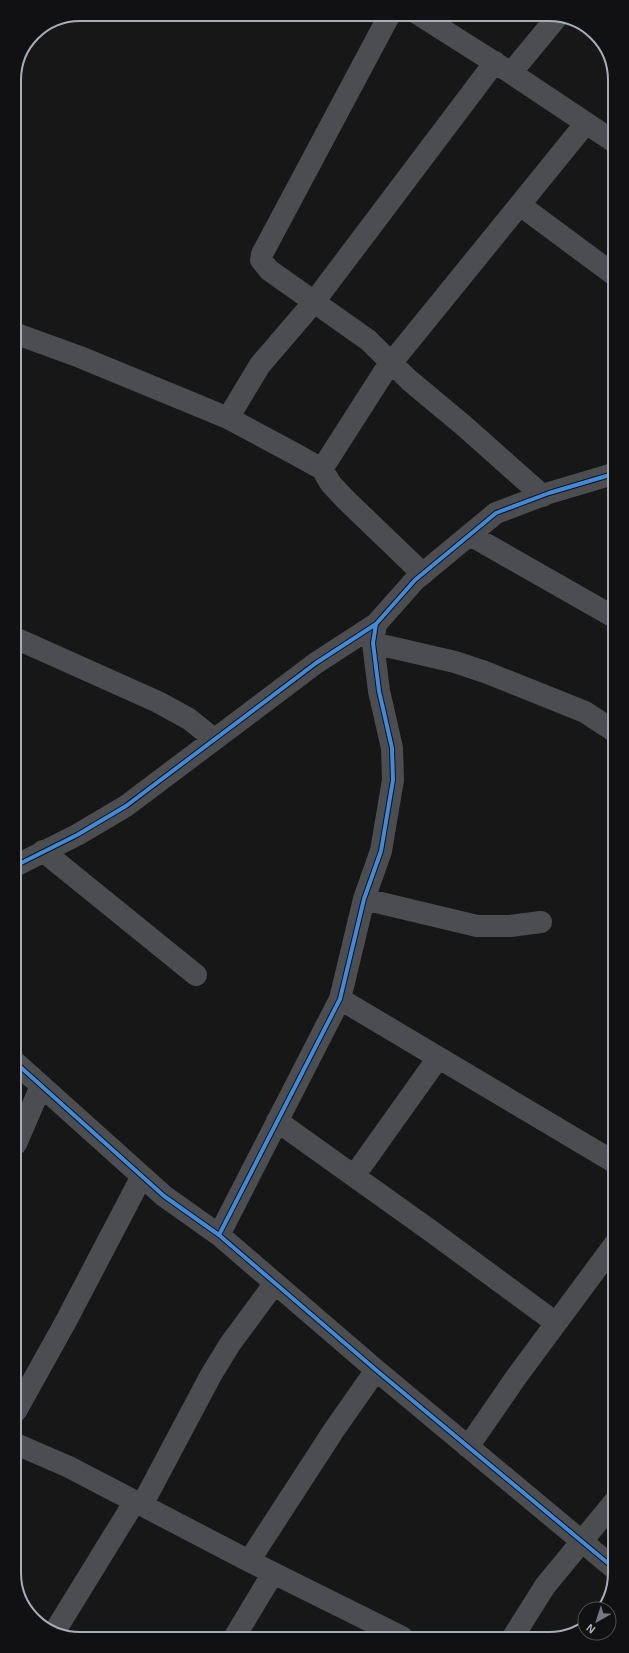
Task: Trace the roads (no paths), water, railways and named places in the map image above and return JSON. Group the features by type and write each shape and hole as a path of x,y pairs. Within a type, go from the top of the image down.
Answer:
{"street":[{"path":"386,21 261,258 263,264 269,270 368,340 409,380 463,425 543,496"},
{"path":"429,21 503,67 608,138"},
{"path":"228,418 260,365 314,302 503,67 553,21"},
{"path":"322,470 392,363 586,123"},
{"path":"520,205 608,270"},
{"path":"21,336 80,357 228,418 289,450 322,470 331,484 423,574"},
{"path":"25,858 77,835 126,806 316,663 374,633 423,574 496,513 543,496 608,476"},
{"path":"470,535 608,614"},
{"path":"374,633 484,672 585,712 608,727"},
{"path":"219,1235 340,999 364,899 381,851 393,780 392,748 379,691 374,633"},
{"path":"21,641 158,702 189,719 214,739"},
{"path":"25,858 196,975"},
{"path":"364,899 477,926 510,926 541,922"},
{"path":"340,999 608,1158"},
{"path":"354,1176 438,1058"},
{"path":"21,1068 164,1196 219,1235 376,1370 608,1563"},
{"path":"21,1132 41,1086"},
{"path":"277,1121 432,1231 556,1323"},
{"path":"21,1403 65,1323 142,1176"},
{"path":"468,1447 556,1323 608,1253"},
{"path":"57,1627 138,1503 230,1344 275,1283"},
{"path":"249,1561 334,1430 376,1370"},
{"path":"21,1446 69,1467 249,1561 392,1632"},
{"path":"516,1632 545,1586 608,1509"},
{"path":"238,1632 273,1573"}]}
